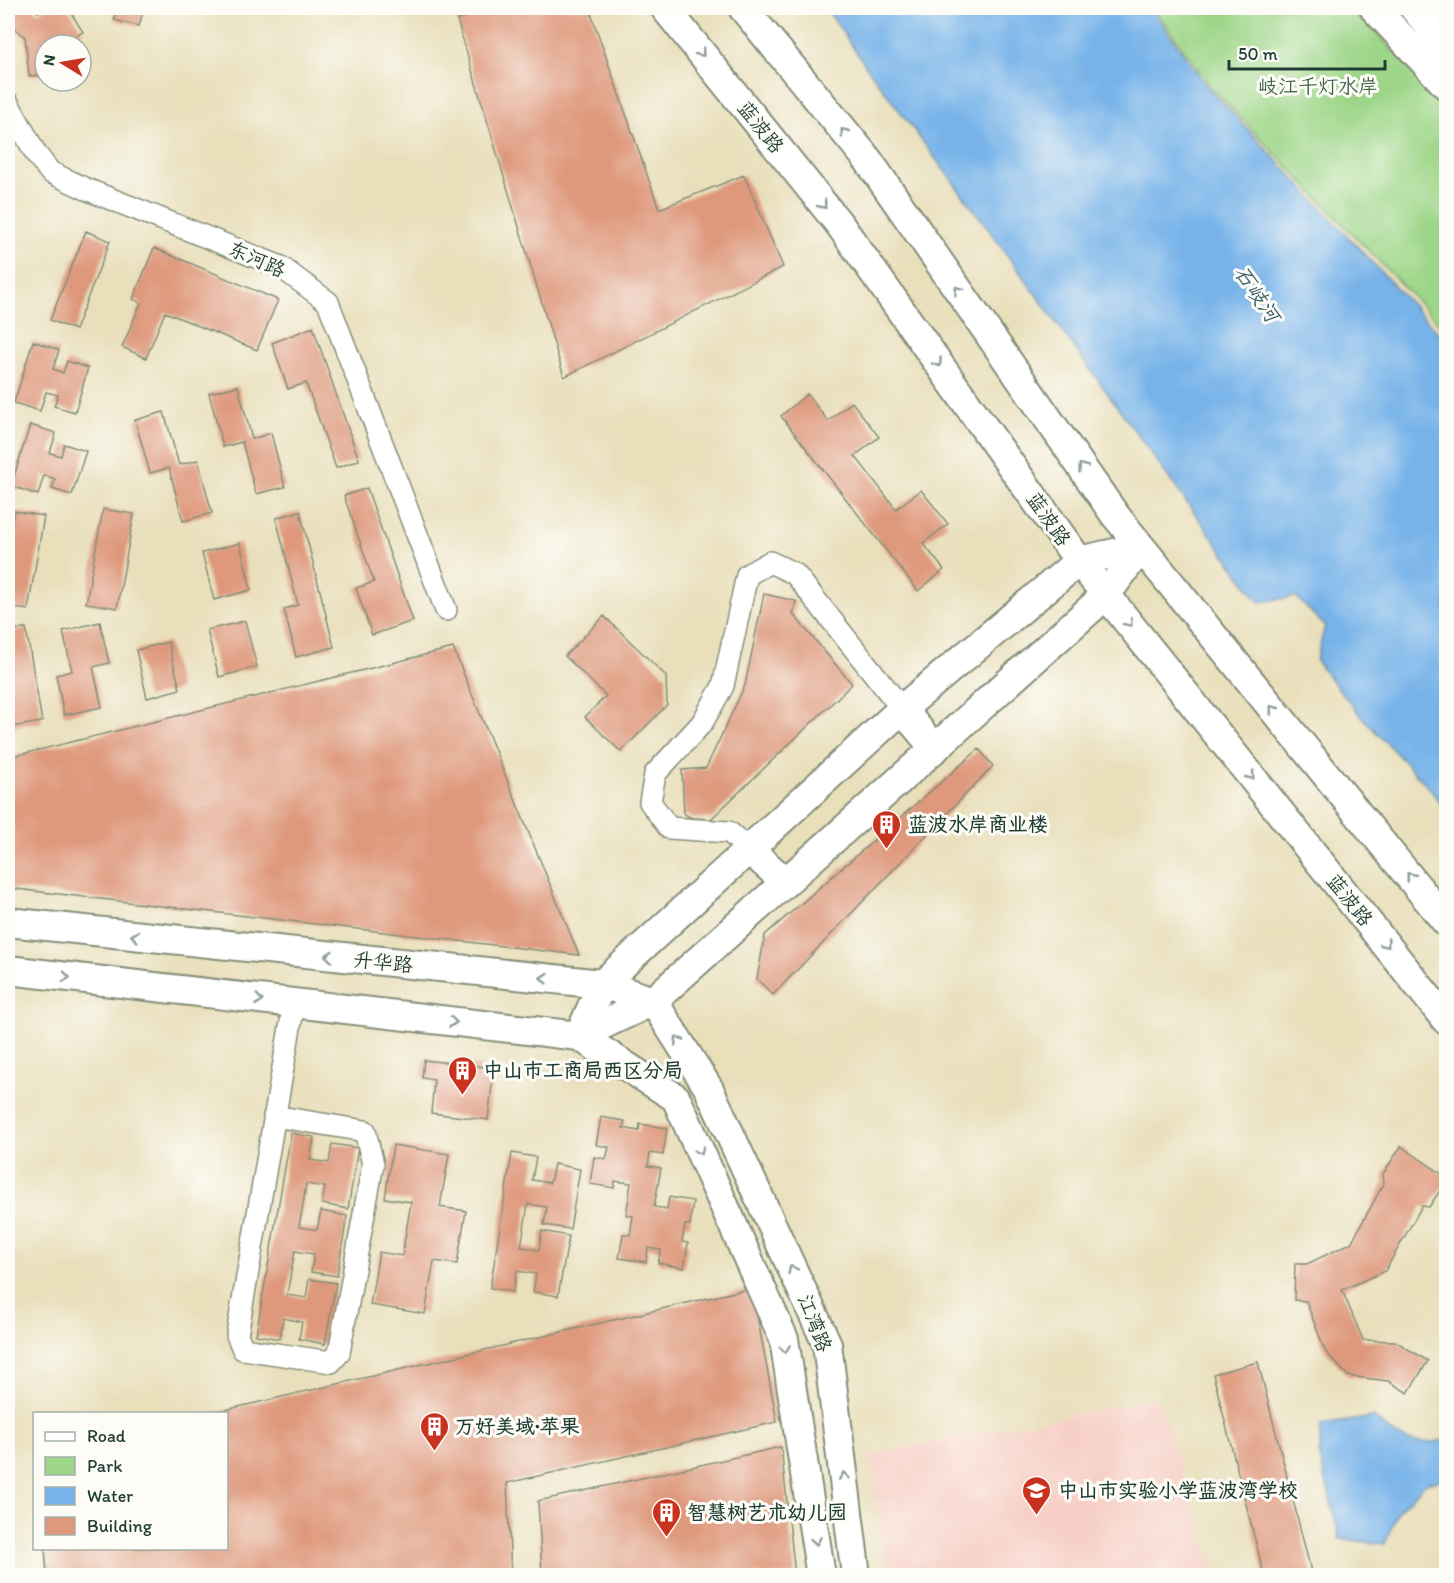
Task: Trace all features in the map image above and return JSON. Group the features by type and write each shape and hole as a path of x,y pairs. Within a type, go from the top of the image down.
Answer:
{"street":[{"name":"蓝波路","path":"665,8 840,225 1079,561 1446,1020"},
{"path":"743,8 868,160 1115,515 1446,922"},
{"path":"1374,8 1446,85"},
{"path":"1414,8 1446,46"},
{"name":"东河路","path":"8,103 36,154 50,172 86,189 281,267 328,302 446,610"},
{"path":"579,1036 602,984 902,709 1079,561 1141,547"},
{"path":"8,970 579,1036 653,1001 1106,595 1141,547"},
{"path":"786,882 729,832 669,828 650,802 655,774 702,723 723,686 747,575 770,562 795,574 935,749"},
{"name":"升华路","path":"8,922 602,984 653,1001"},
{"name":"江湾路","path":"653,1001 709,1089 827,1344 856,1575"},
{"path":"274,1116 366,1131 372,1150 373,1164 339,1353 330,1362 243,1348 237,1335 274,1116 294,1004"},
{"name":"江湾路","path":"579,1036 676,1098 784,1339 821,1575"}],"shaded area":[{"name":"中山市实验小学蓝波湾学校","path":"1158,1398 1216,1575 887,1575 869,1455"}],"green space":[{"name":"岐江千灯水岸","path":"1154,8 1353,8 1446,106 1446,331 1211,87"}],"water":[{"name":"石岐河","path":"826,8 1151,8 1206,85 1446,341 1446,812 1430,789 1360,715 1316,661 1325,626 1296,597 1259,602 984,223 868,69"},
{"path":"1373,1417 1406,1440 1423,1443 1446,1440 1446,1479 1426,1483 1398,1511 1385,1544 1340,1539 1319,1453 1321,1425"}],"building":[{"path":"8,8 32,8 38,12 45,8 68,8 83,32 33,33 33,76 29,76 25,37 8,23"},
{"path":"117,8 144,8 139,26 114,20"},
{"path":"490,8 589,8 659,209 744,175 783,267 564,377 457,20"},
{"path":"86,231 110,241 75,330 50,320"},
{"path":"154,248 278,300 257,350 165,312 146,358 122,347 141,303 133,299"},
{"path":"313,327 359,460 336,468 306,383 288,389 272,343"},
{"path":"33,341 59,350 53,369 63,373 67,361 88,368 75,412 54,406 58,395 46,392 40,411 14,403"},
{"path":"238,386 252,439 271,433 285,487 256,494 242,442 223,447 209,393"},
{"path":"807,394 828,421 852,402 879,437 855,456 896,509 921,490 948,524 923,543 944,570 918,591 781,416"},
{"path":"164,412 179,465 198,460 212,513 183,521 169,468 150,473 135,420"},
{"path":"30,425 56,433 50,453 61,456 64,444 86,451 72,495 52,489 55,479 44,475 38,495 11,486"},
{"path":"367,488 413,621 372,635 356,588 374,582 344,496"},
{"path":"103,509 134,514 117,608 86,603"},
{"path":"14,511 44,516 28,610 8,607 8,545"},
{"path":"300,511 334,647 296,657 284,609 298,605 276,518"},
{"path":"240,543 251,590 214,600 202,553"},
{"path":"764,594 796,601 793,614 852,684 711,819 692,818 684,814 682,770 706,768 745,685"},
{"path":"604,616 666,676 667,705 621,752 585,717 606,696 565,656"},
{"path":"245,621 257,667 219,677 207,630"},
{"path":"100,622 109,663 93,667 102,707 64,715 56,675 72,671 63,631"},
{"path":"26,628 42,722 11,727 8,706 8,631"},
{"path":"168,642 180,689 147,698 136,650"},
{"path":"453,648 579,955 8,888 10,757"},
{"name":"蓝波水岸商业楼","path":"979,749 993,766 773,995 757,979 765,935"},
{"name":"中山市工商局西区分局","path":"424,1060 494,1068 488,1120 431,1113 434,1080 422,1078"},
{"path":"601,1117 625,1121 623,1128 639,1131 640,1124 667,1128 663,1155 650,1153 648,1166 661,1168 654,1207 667,1209 669,1197 693,1201 690,1225 685,1225 682,1242 688,1243 684,1268 658,1263 661,1250 648,1248 646,1262 619,1258 623,1234 630,1235 633,1216 626,1215 631,1183 615,1181 614,1188 590,1184 594,1157 606,1159 609,1147 596,1145"},
{"path":"291,1133 314,1137 310,1160 329,1163 332,1144 358,1148 348,1209 322,1204 325,1187 306,1184 299,1227 317,1230 321,1211 347,1216 337,1276 311,1272 314,1254 295,1251 287,1295 306,1298 309,1279 336,1283 325,1344 299,1339 302,1322 283,1318 280,1339 256,1335"},
{"path":"393,1145 449,1154 440,1207 466,1211 457,1264 434,1261 425,1314 370,1305 379,1252 402,1256 411,1202 385,1198"},
{"path":"1401,1146 1446,1177 1446,1182 1429,1207 1422,1206 1385,1271 1342,1290 1363,1340 1395,1341 1428,1361 1408,1393 1388,1381 1348,1376 1325,1351 1306,1301 1294,1300 1295,1264 1307,1264 1351,1243 1384,1183 1383,1174"},
{"path":"512,1153 536,1157 532,1180 550,1183 554,1164 580,1169 570,1229 544,1225 547,1207 528,1204 521,1247 539,1250 542,1231 569,1236 558,1296 533,1292 536,1274 517,1271 513,1292 490,1288"},
{"name":"万好美域·苹果","path":"752,1288 777,1422 507,1483 511,1575 47,1575 45,1550 228,1550 228,1412 216,1412"},
{"path":"1258,1362 1312,1575 1264,1575 1213,1374"},
{"name":"智慧树艺术幼儿园","path":"781,1447 795,1575 542,1575 538,1501"}],"place":[{"name":"蓝波水岸商业楼","path":"887,850"},
{"name":"中山市工商局西区分局","path":"462,1096"},
{"name":"万好美域·苹果","path":"434,1452"},
{"name":"中山市实验小学蓝波湾学校","path":"1037,1516"},
{"name":"智慧树艺术幼儿园","path":"666,1538"}]}
